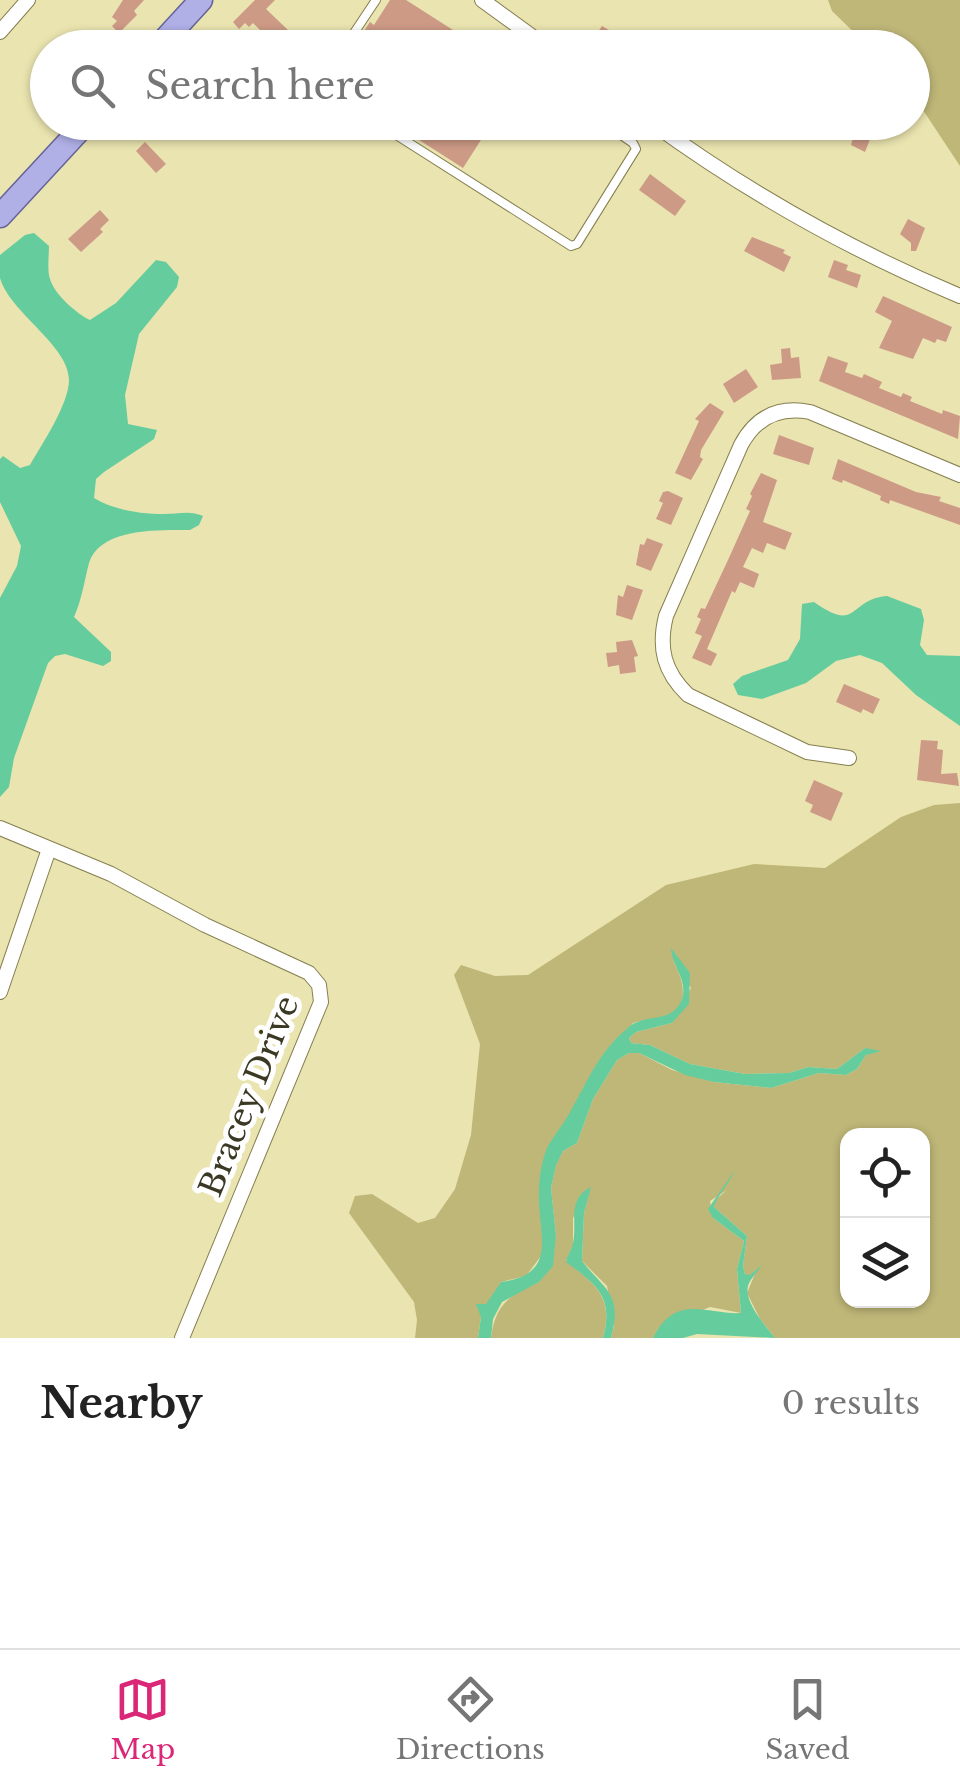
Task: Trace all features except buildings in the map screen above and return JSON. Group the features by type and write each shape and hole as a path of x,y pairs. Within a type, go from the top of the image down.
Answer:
{"main road":[{"path":"180,30 201,0"},
{"path":"0,216 70,140"}],"street":[{"path":"0,32 28,0"},
{"path":"491,3 521,30"},
{"path":"675,140 778,207 960,296"},
{"path":"849,758 807,752 688,695 664,661 666,616 740,445 754,426 772,413 795,409 810,412 960,474"},
{"name":"Bracey Drive","path":"0,828 125,881 205,925 309,973 319,985 321,1002 182,1338"},
{"path":"0,992 49,849"}],"lane":[{"path":"356,30 376,0"},
{"path":"404,140 571,246 577,244 636,149 625,140"}],"shaded area":[{"path":"828,0 960,0 960,166 930,121 930,30 852,30 832,11"},
{"path":"34,233 49,246 52,285 90,320 116,303 156,260 166,262 179,277 177,287 139,334 125,395 128,424 157,430 154,439 96,479 94,498 137,512 203,516 199,525 190,530 133,533 95,551 74,617 111,652 111,661 103,666 65,654 48,663 14,758 9,787 0,797 0,598 17,566 21,546 0,502 0,459 3,456 20,468 30,465 60,412 69,380 60,354 15,304 0,278 0,255 25,235"},
{"path":"887,596 921,609 924,620 920,645 927,655 960,656 960,726 916,695 882,663 860,655 836,661 806,683 762,699 738,695 733,684 742,676 788,660 800,639 802,604 814,602 828,611 847,615 875,598"},
{"path":"960,803 960,1338 775,1338 747,1293 757,1269 750,1276 745,1274 747,1236 714,1207 715,1200 727,1190 710,1201 713,1218 744,1241 737,1269 741,1313 710,1307 658,1329 653,1338 611,1338 614,1326 607,1286 582,1261 584,1213 590,1188 573,1218 573,1245 566,1261 600,1293 606,1312 603,1338 491,1338 505,1302 539,1282 556,1235 551,1188 556,1164 563,1151 577,1143 593,1099 617,1060 629,1053 639,1053 672,1070 714,1082 771,1088 819,1073 846,1075 857,1069 866,1055 865,1048 837,1069 808,1067 789,1073 745,1074 690,1064 650,1045 631,1043 629,1038 636,1032 672,1023 691,988 672,959 682,982 680,1006 666,1016 633,1023 549,1145 539,1192 544,1244 541,1256 526,1276 501,1282 481,1317 478,1338 415,1338 414,1302 349,1213 355,1196 372,1194 418,1223 435,1218 455,1189 471,1135 480,1044 454,975 461,965 495,976 528,975 666,885 754,864 825,868 901,817 934,805"},
{"path":"671,948 690,973 689,1004 672,1023 636,1032 629,1038 631,1043 650,1045 690,1064 745,1074 789,1073 808,1067 837,1069 865,1048 881,1051 866,1055 857,1069 846,1075 819,1073 771,1088 685,1075 639,1053 629,1053 617,1060 593,1099 577,1143 563,1151 556,1165 551,1188 556,1235 553,1266 539,1282 502,1302 493,1319 491,1338 478,1338 481,1317 476,1304 486,1304 501,1282 520,1277 539,1261 539,1186 544,1157 595,1067 630,1026 672,1012 682,999 683,986"},
{"path":"735,1170 714,1207 747,1236 745,1274 750,1275 762,1265 749,1283 749,1300 775,1338 697,1334 653,1338 662,1324 682,1310 741,1313 737,1269 744,1241 713,1218 708,1209"},
{"path":"591,1187 584,1213 582,1261 610,1294 615,1311 611,1338 603,1338 606,1312 600,1293 566,1262 574,1239 575,1206"}]}
